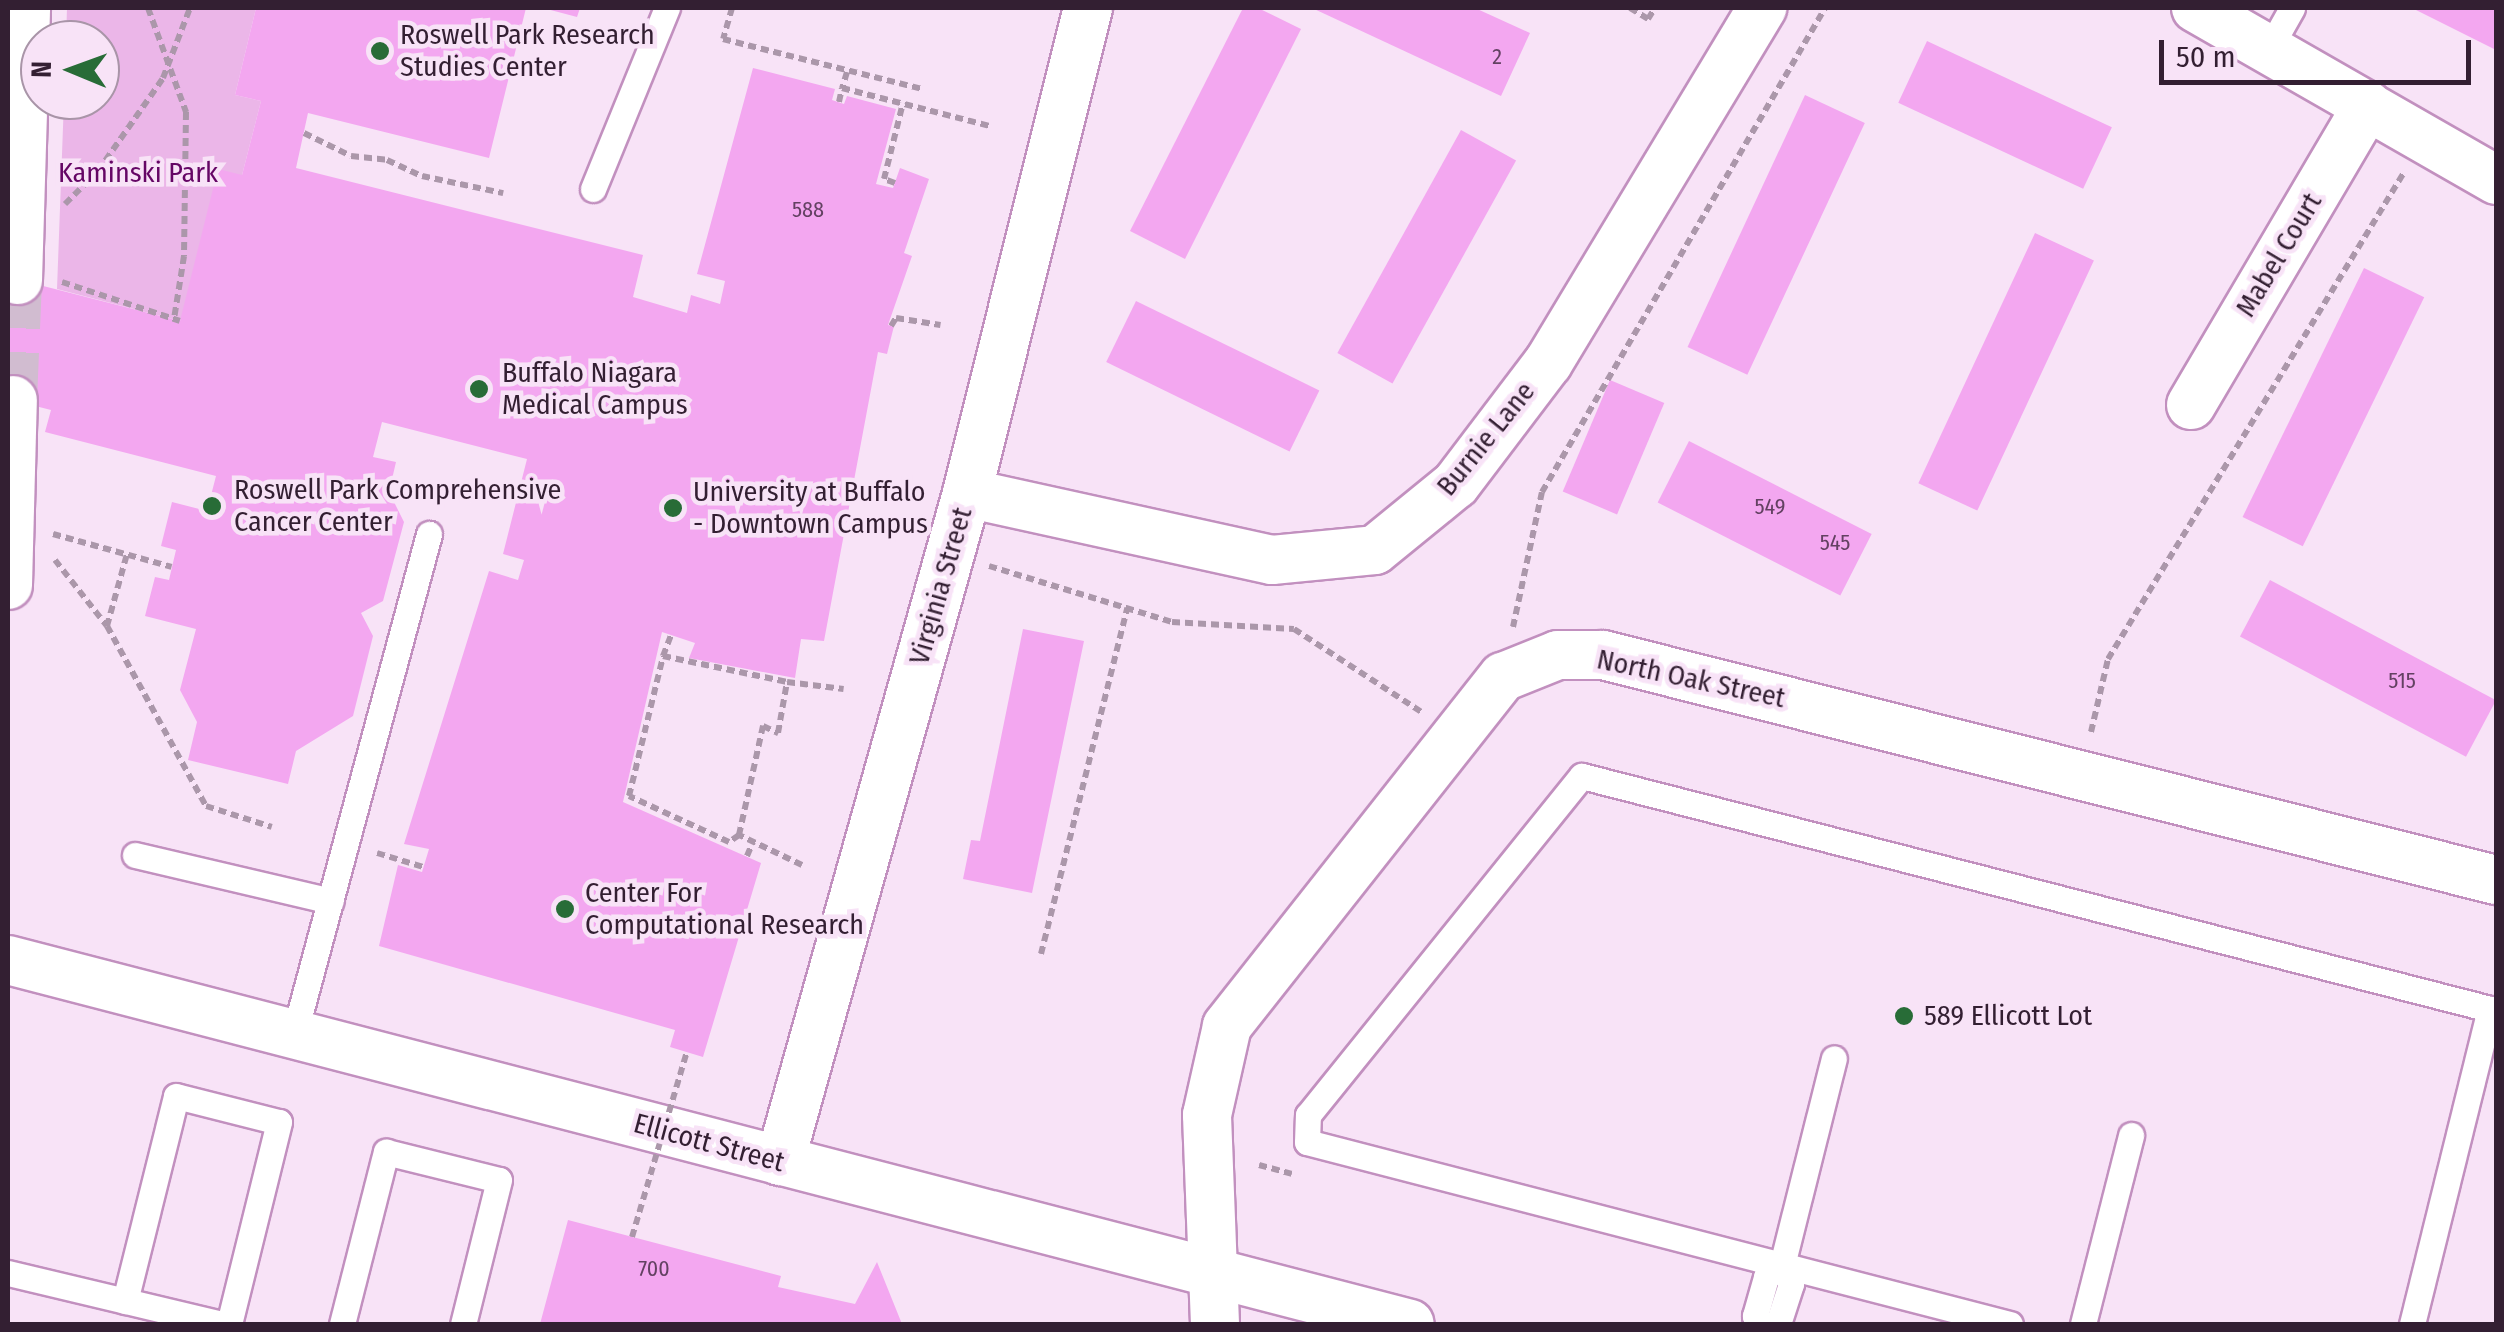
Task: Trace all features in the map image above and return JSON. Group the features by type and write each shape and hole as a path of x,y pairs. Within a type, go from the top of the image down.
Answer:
{"street":[{"path":"26,8 26,257"},
{"name":"Virginia Street","path":"780,1161 967,493 1088,8"},
{"name":"Burnie Lane","path":"967,493 1272,560 1375,550 1456,484 1548,362 1762,8"},
{"path":"2196,8 2496,180"},
{"name":"Mabel Court","path":"2190,404 2368,106"},
{"path":"8,585 13,400"},
{"name":"North Oak Street","path":"1217,1274 1207,1223 1207,1115 1227,1026 1453,733 1503,677 1558,655 1603,655 2082,772 2496,880"},
{"name":"Ellicott Street","path":"8,960 1410,1324"},
{"path":"1214,1324 1217,1274"}],"lane":[{"path":"593,189 667,8"},
{"path":"2268,49 2292,8"},
{"path":"294,1035 429,534"},
{"path":"2010,1324 1307,1142 1308,1115 1582,776 2490,1009 2412,1324"},
{"path":"135,855 331,901"},
{"path":"1759,1324 1754,1316 1766,1277 1782,1265 1834,1058"},
{"path":"8,1273 125,1301 225,1324 279,1122 176,1096 125,1301"},
{"path":"2083,1324 2131,1135"},
{"path":"342,1324 386,1152 500,1180 463,1324"},
{"path":"1778,1324 1791,1284 1782,1265"}],"path":[{"path":"26,257 177,320 184,256 186,112 148,8"},
{"path":"64,205 98,171 170,61 190,8"},
{"path":"732,8 724,39 922,89"},
{"path":"1630,8 1648,19 1654,8"},
{"path":"1503,677 1542,492 1825,8"},
{"path":"839,102 847,72"},
{"path":"842,88 990,126"},
{"path":"895,183 884,180 903,104"},
{"path":"304,134 351,156 387,160 422,176 503,193"},
{"path":"2082,772 2108,659 2424,138"},
{"path":"890,326 896,318 940,325"},
{"path":"52,534 172,566"},
{"path":"107,626 126,554"},
{"path":"51,555 107,626 206,806 272,827"},
{"path":"982,563 1172,622 1294,629 1453,733"},
{"path":"1041,954 1128,608"},
{"path":"670,635 629,796 729,842 739,834 763,726 778,733 787,682"},
{"path":"662,656 844,690"},
{"path":"739,834 802,866"},
{"path":"747,856 753,842"},
{"path":"376,853 424,867"},
{"path":"632,1237 687,1051"},
{"path":"1259,1165 1298,1176"}],"green space":[{"name":"Kaminski Park","path":"67,8 256,8 235,95 261,101 242,175 180,321 57,289 63,120 120,120 120,20 67,20"}],"building":[{"path":"256,8 526,8 489,158 308,113 296,168 643,255 633,297 687,313 691,295 720,304 725,281 697,274 753,68 835,89 832,100 844,104 847,96 896,109 876,184 893,188 900,168 929,179 904,253 912,256 888,325 894,326 887,354 878,352 824,641 801,639 795,678 689,658 695,643 662,632 623,802 761,863 703,1057 670,1047 675,1030 379,946 398,865 422,872 429,849 404,844 489,571 518,580 524,560 503,554 527,459 382,422 373,457 396,462 389,492 404,522 383,601 361,613 373,636 353,716 296,751 288,784 188,760 197,722 180,690 196,629 145,616 155,577 169,580 176,550 161,546 172,502 207,511 216,476 45,432 51,410 8,399 8,277 180,321 218,169 242,175 261,101 235,95"},
{"name":"Roswell Park Research Studies Center","path":"543,8 580,8 577,17"},
{"path":"1243,8 1258,8 1301,29 1185,259 1130,231"},
{"path":"1312,8 1475,8 1530,33 1501,96"},
{"path":"2412,8 2496,8 2496,50"},
{"path":"1927,41 2112,127 2083,189 1898,103"},
{"path":"1805,95 1865,123 1747,375 1688,347"},
{"path":"1461,130 1516,161 1392,384 1337,353"},
{"path":"2035,233 2094,260 1977,511 1918,483"},
{"path":"2364,268 2424,297 2303,546 2243,517"},
{"path":"1136,301 1319,390 1290,452 1106,362"},
{"path":"1610,380 1664,403 1617,514 1563,491"},
{"path":"1689,441 1872,534 1840,596 1658,502"},
{"path":"2270,580 2496,700 2466,757 2240,637"},
{"path":"1023,629 1084,641 1032,893 963,879 971,840 980,841"},
{"path":"568,1220 781,1276 778,1287 855,1304 877,1262 902,1324 540,1324"}],"tunnel":[{"path":"13,400 18,280"}],"place":[{"name":"Roswell Park Research Studies Center","path":"380,51"},
{"name":"Buffalo Niagara Medical Campus","path":"479,389"},
{"name":"Roswell Park Comprehensive Cancer Center","path":"212,506"},
{"name":"University at Buffalo - Downtown Campus","path":"673,508"},
{"name":"Center For Computational Research","path":"565,909"},
{"name":"589 Ellicott Lot","path":"1904,1016"}]}
